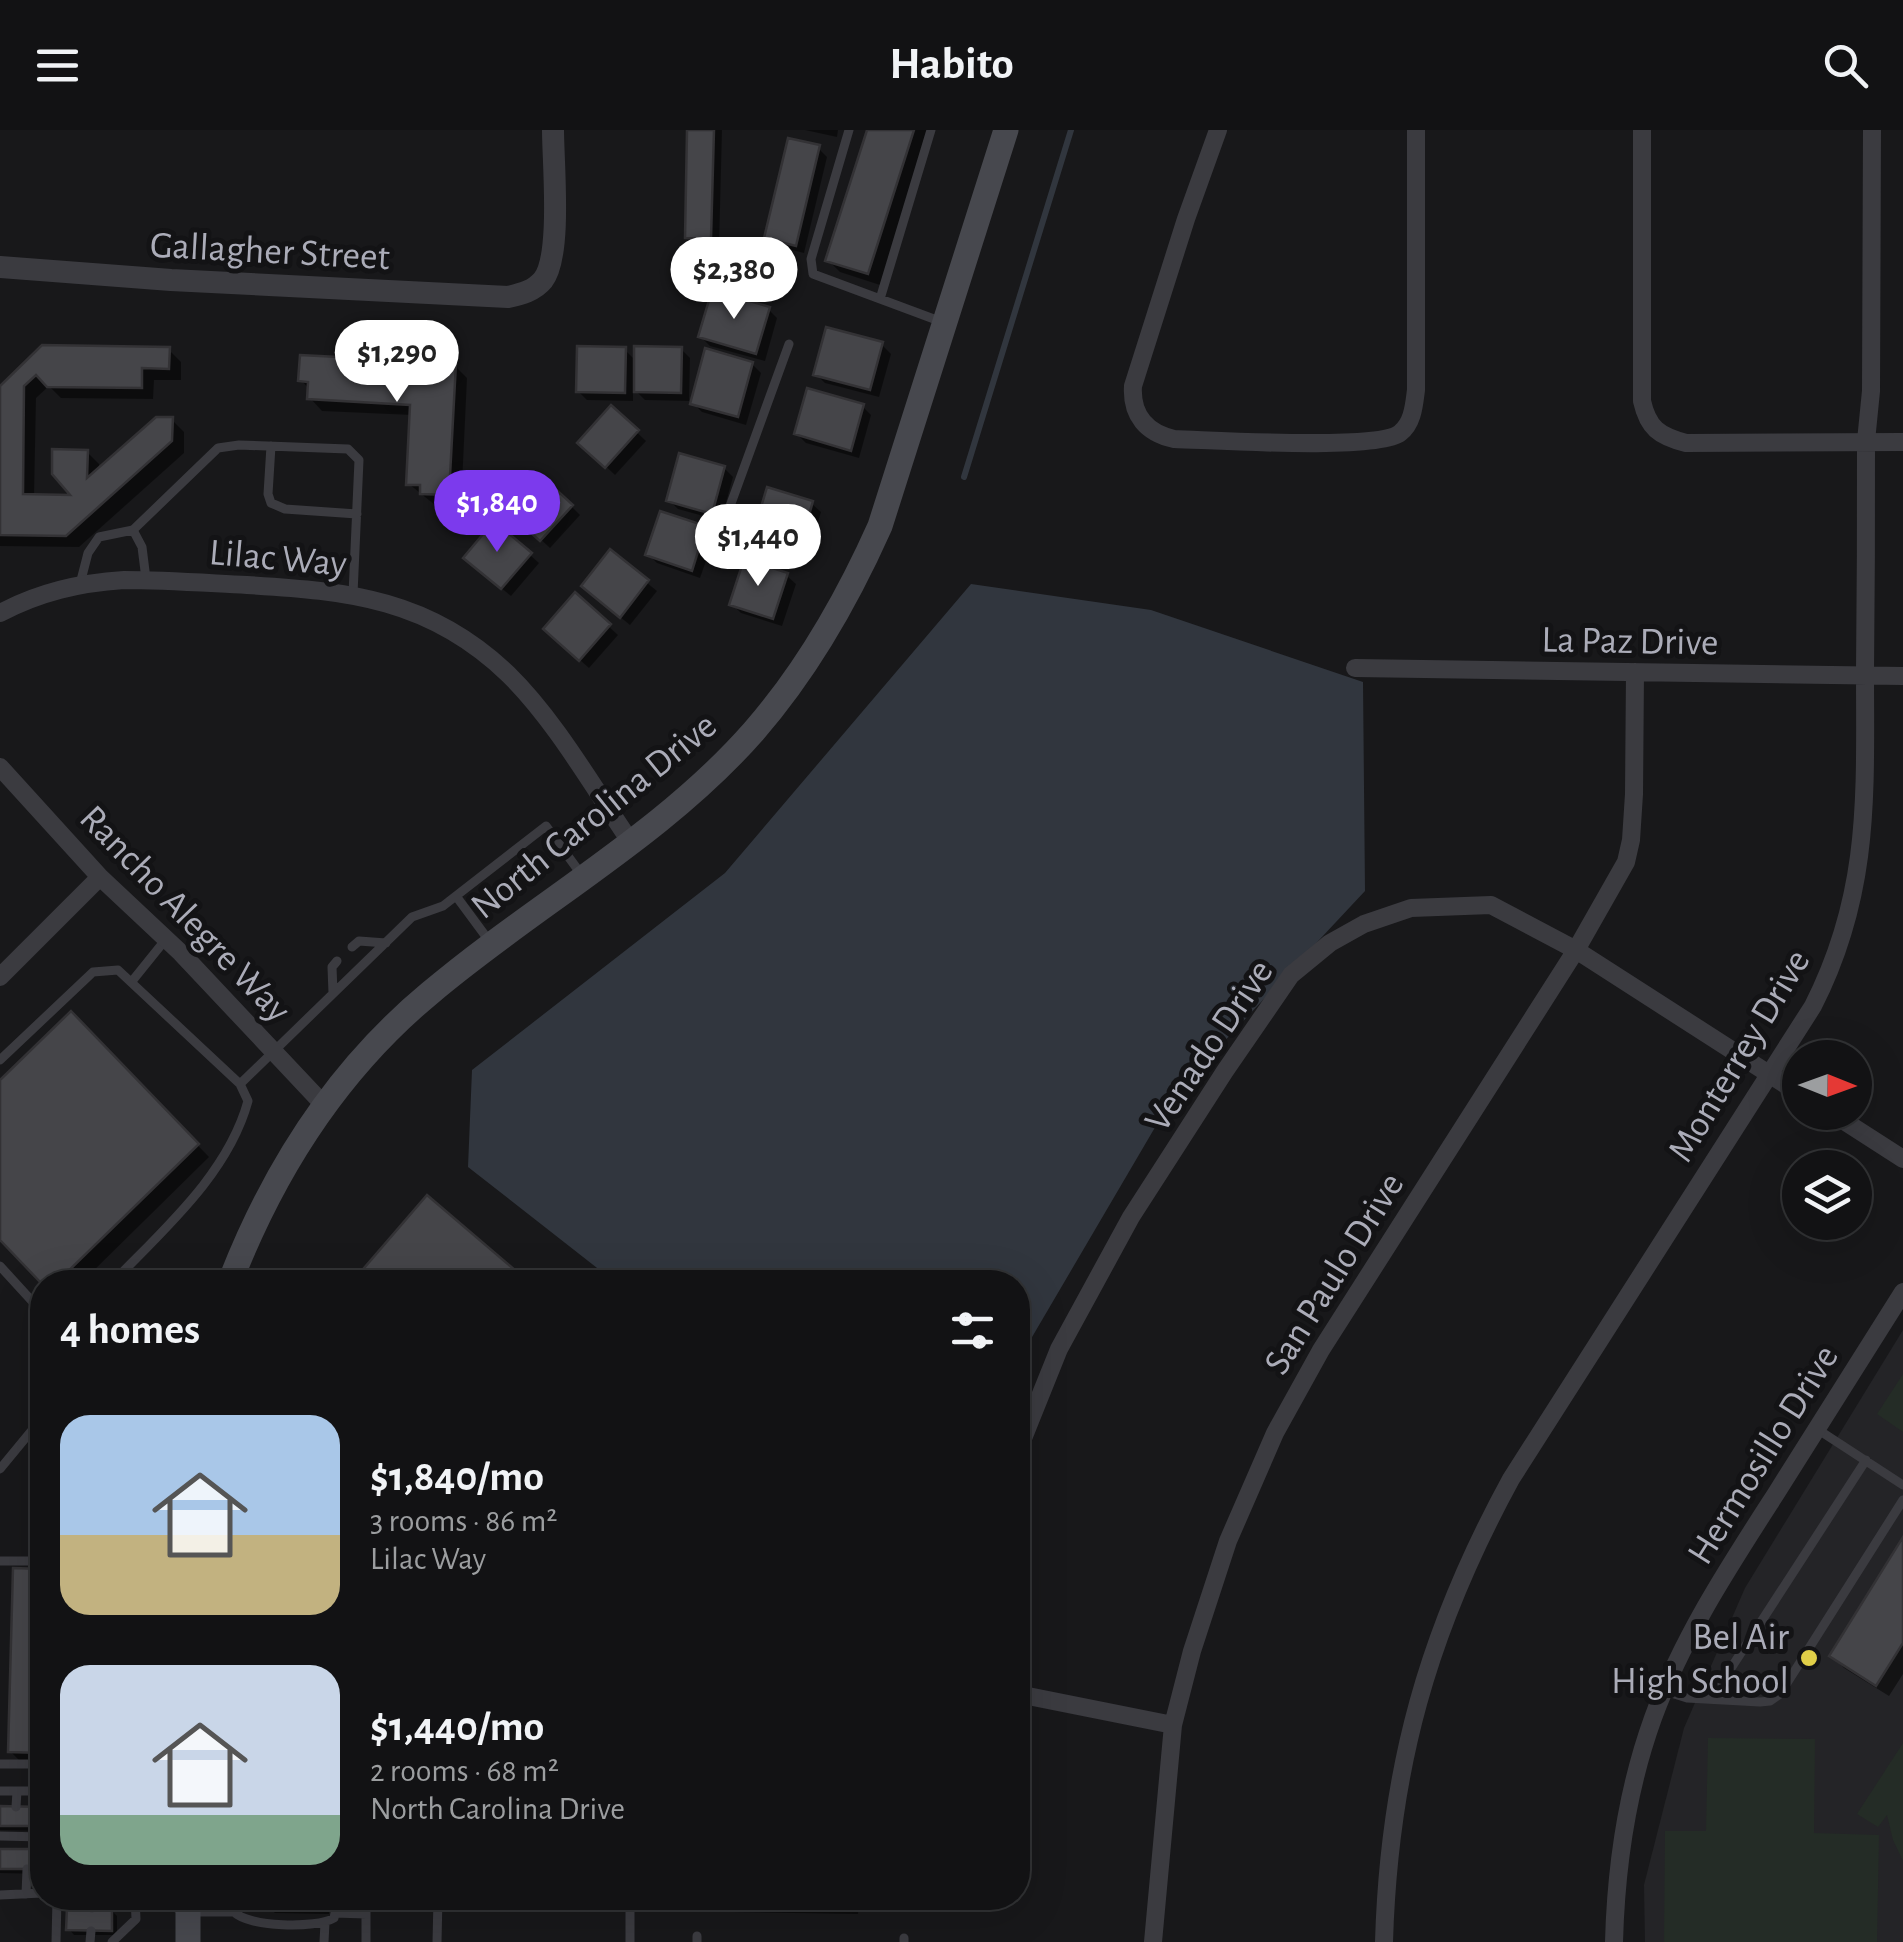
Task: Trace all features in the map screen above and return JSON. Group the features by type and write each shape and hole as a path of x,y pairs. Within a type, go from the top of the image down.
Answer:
{"main road":[{"name":"North Carolina Drive","path":"235,1270 253,1222 283,1165 324,1105 387,1032 430,992 706,779 752,733 794,682 856,580 880,526 1006,130"},
{"path":"188,1910 188,1942"}],"street":[{"name":"Gallagher Street","path":"0,268 508,297 535,288 550,268 554,254 553,130"},
{"path":"1218,130 1133,386 1136,410 1147,428 1174,439 1386,440 1407,425 1416,390 1416,130"},
{"path":"1642,130 1642,400 1646,418 1654,429 1663,437 1686,442 1903,442"},
{"name":"Monterrey Drive","path":"1384,1942 1391,1831 1411,1727 1441,1624 1478,1540 1511,1479 1813,1006 1846,928 1862,842 1872,130"},
{"name":"Lilac Way","path":"0,613 21,602 80,584 146,580 353,594 413,611 484,652 511,678 558,737 630,841"},
{"name":"La Paz Drive","path":"1355,668 1903,676"},
{"name":"San Paulo Drive","path":"1153,1942 1173,1725 1228,1541 1275,1432 1358,1290 1614,888 1631,840 1635,672"},
{"name":"Rancho Alegre Way","path":"0,767 100,876 166,939 324,1105"},
{"path":"0,977 100,876"},
{"name":"Venado Drive","path":"1030,1421 1059,1349 1131,1217 1291,975 1330,943 1364,924 1411,908 1491,905 1576,950 1782,1083"},
{"path":"1858,1130 1903,1159"},
{"name":"Hermosillo Drive","path":"1614,1942 1615,1899 1626,1820 1664,1691 1709,1598 1903,1292"},
{"path":"1030,1696 1173,1725"}],"lane":[{"path":"849,130 811,260 813,274 946,324"},
{"path":"880,300 931,130"},
{"path":"713,553 789,344"},
{"path":"270,446 270,503 285,510 357,514"},
{"path":"80,584 88,553 99,537 133,530 218,448 270,446 348,450 359,460 353,594"},
{"path":"133,530 142,548 146,580"},
{"path":"240,1084 412,917 443,906 546,826 583,877"},
{"path":"456,896 492,945"},
{"path":"132,980 166,939"},
{"path":"352,947 359,941 386,943"},
{"path":"332,993 332,967 337,961"},
{"path":"0,1060 93,972 118,970 240,1084 248,1101 242,1121 198,1193 124,1270"},
{"path":"0,1266 30,1299"},
{"path":"1817,1429 1903,1484"},
{"path":"0,1470 30,1433"},
{"path":"1711,1699 1866,1460"},
{"path":"1664,1691 1687,1698 1760,1702 1780,1694 1903,1500"},
{"path":"0,1561 30,1561"},
{"path":"0,1764 30,1764"},
{"path":"16,1790 16,1807"},
{"path":"0,1791 30,1791"},
{"path":"20,1833 27,1849"},
{"path":"0,1836 30,1835"},
{"path":"26,1869 26,1894"},
{"path":"0,1894 30,1894"},
{"path":"56,1942 57,1910"},
{"path":"112,1942 136,1919 136,1910"},
{"path":"221,1910 234,1912 241,1919 325,1923"},
{"path":"324,1942 325,1923 336,1910"},
{"path":"366,1910 366,1942"},
{"path":"438,1910 438,1942"},
{"path":"630,1910 630,1942"},
{"path":"335,1913 366,1914"}],"shaded area":[{"path":"971,584 1151,610 1363,682 1365,891 1174,1095 1030,1341 1030,1270 600,1270 468,1167 472,1070 725,873"},
{"name":"Bel Air High School","path":"1903,1330 1903,1942 1645,1942 1644,1885 1684,1728 1745,1588"},
{"path":"1903,1374 1903,1432 1877,1414"},
{"path":"1708,1738 1815,1739 1814,1833 1879,1835 1877,1942 1664,1942 1665,1831 1706,1831"},
{"path":"1903,1743 1903,1861 1887,1815 1878,1827 1857,1814"}],"building":[{"path":"687,130 714,130 711,239 685,238"},
{"path":"867,130 914,130 868,274 825,261"},
{"path":"788,138 820,145 796,246 764,238"},
{"path":"712,290 770,307 756,354 698,337"},
{"path":"826,327 883,342 870,390 813,375"},
{"path":"42,345 170,347 169,369 142,368 142,388 47,387 36,375 24,386 23,494 70,495 52,474 52,449 88,450 87,478 156,417 173,417 172,441 66,536 0,535 0,386"},
{"path":"577,346 626,347 625,393 576,392"},
{"path":"634,346 682,347 681,393 634,392"},
{"path":"705,348 753,362 738,417 690,404"},
{"path":"300,355 456,363 449,495 420,494 420,485 406,485 410,405 307,399 308,382 298,381"},
{"path":"807,388 864,404 851,451 794,434"},
{"path":"611,405 639,430 605,468 577,443"},
{"path":"679,453 725,466 712,514 666,501"},
{"path":"538,473 573,505 540,541 505,510"},
{"path":"767,487 813,501 797,558 750,544"},
{"path":"660,511 706,526 692,571 645,555"},
{"path":"494,521 532,553 501,589 463,558"},
{"path":"610,549 649,580 620,618 581,586"},
{"path":"744,559 788,573 773,619 729,605"},
{"path":"575,592 611,624 579,661 543,629"},
{"path":"71,1011 199,1144 69,1270 30,1271 0,1240 0,1080"},
{"path":"427,1195 515,1270 362,1270"},
{"path":"1903,1537 1903,1643 1876,1686 1829,1656"},
{"path":"13,1568 30,1569 30,1753 8,1752"},
{"path":"0,1806 30,1807 30,1826 0,1826"},
{"path":"0,1849 30,1849 30,1869 0,1869"},
{"path":"67,1910 112,1910 112,1931 66,1930"}],"waterway":[{"path":"964,477 1071,130"}],"place":[{"name":"Bel Air High School","path":"1809,1658"}]}
